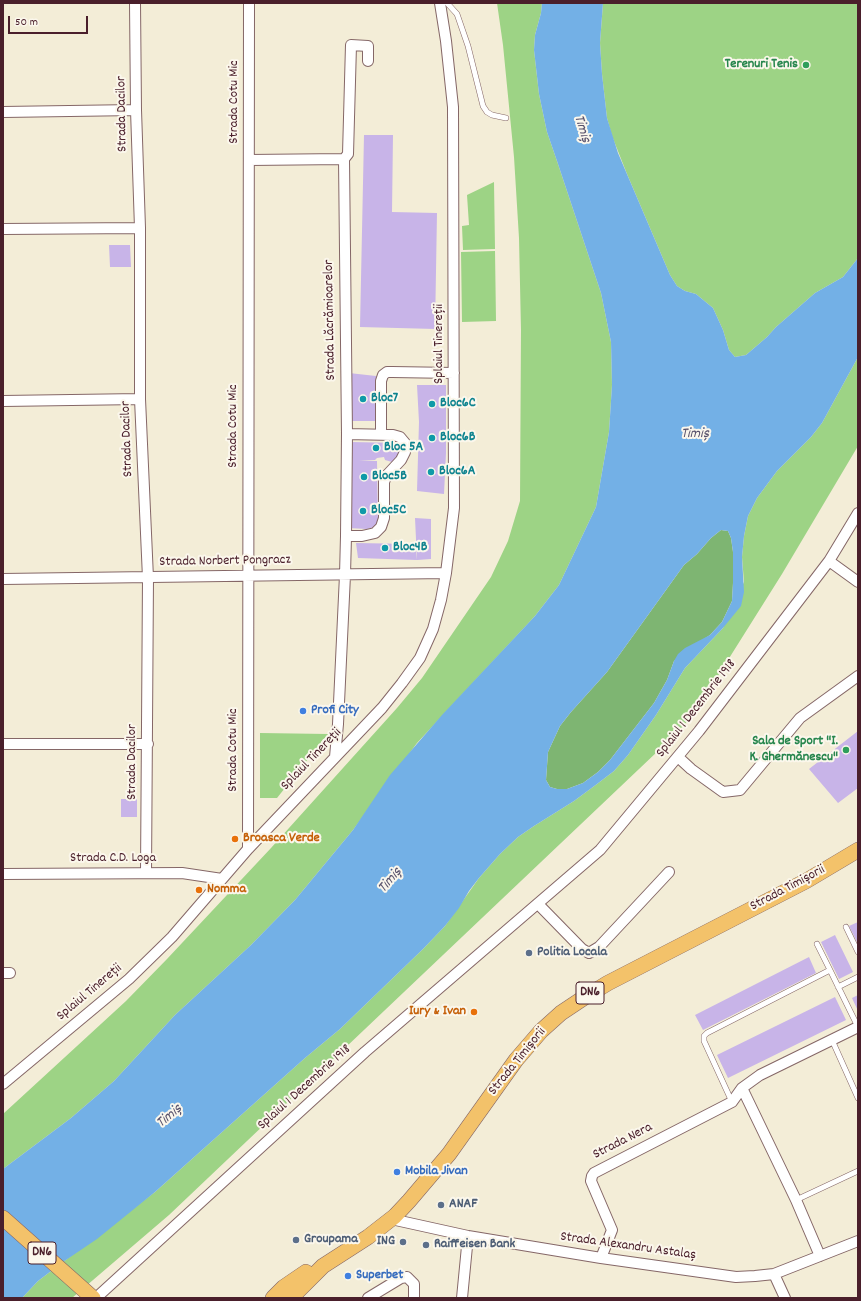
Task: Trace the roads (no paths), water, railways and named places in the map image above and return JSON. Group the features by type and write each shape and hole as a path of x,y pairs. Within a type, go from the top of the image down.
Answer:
{"main road":[{"name":"Strada Timișorii","path":"291,1298 323,1266 368,1237 409,1202 449,1154 516,1060 541,1031 561,1014 585,996 608,983 806,881 858,850"},
{"name":"DN6","path":"3,1218 93,1298"},
{"name":"Strada Timișorii","path":"274,1297 284,1287 309,1270 323,1266"}],"street":[{"name":"Strada Dacilor","path":"135,3 136,110 140,228 140,399 148,578 146,873"},
{"name":"Strada Cotu Mic","path":"248,848 249,3"},
{"name":"Splaiul Tinereții","path":"3,1084 144,966 172,937 248,848 382,708 420,658 433,629 441,600 446,573 454,508 453,107 446,41 440,3"},
{"name":"Strada Lăcrămioarelor","path":"335,757 346,575 347,434 344,160 348,154 351,45 368,46 368,61"},
{"path":"3,112 136,110"},
{"path":"249,160 344,160"},
{"path":"3,229 140,228"},
{"path":"381,434 381,381 383,375 387,372 454,373"},
{"path":"3,400 140,399"},
{"path":"346,536 362,536 375,533 381,527 384,518 384,482 387,475 401,460 405,452 405,444 400,437 381,434 347,434"},
{"name":"Splaiul 1 Decembrie 1918","path":"96,1298 365,1052 600,850 699,731 829,561 858,513"},
{"path":"829,561 858,582"},
{"name":"Strada Norbert Pongracz","path":"3,579 446,573"},
{"path":"678,757 691,769 723,792 740,790 800,718 858,676"},
{"path":"3,744 148,744"},
{"path":"538,904 582,949 589,952 599,947 669,872"},
{"name":"Strada C.D. Loga","path":"3,874 182,873 222,879"},
{"name":"Strada Nera","path":"601,1258 612,1230 591,1181 594,1173 732,1102 742,1088 760,1075 858,1027"},
{"path":"742,1088 796,1200 820,1256"},
{"name":"Strada Alexandru Astalaș","path":"390,1219 468,1236 601,1258 736,1277 774,1274 858,1241"},
{"path":"462,1298 468,1236"},
{"path":"774,1274 785,1298"},
{"path":"376,1296 401,1278 407,1277 414,1284 414,1298"}],"lane":[{"path":"447,3 457,14 468,46 483,106 487,112 492,115 506,118"},
{"path":"846,927 858,952"},
{"path":"817,944 858,1027"},
{"path":"732,1102 704,1041 704,1036 707,1033 830,970"},
{"path":"838,987 858,977"},
{"path":"832,1040 858,1098"},
{"path":"796,1200 858,1171"}],"water":[{"name":"Timiș","path":"542,3 603,3 600,43 602,74 607,118 618,153 670,275 677,286 685,291 696,294 713,308 723,330 729,350 735,357 746,355 815,293 843,277 858,258 858,357 822,423 811,437 777,471 757,498 748,516 742,557 744,592 741,606 723,628 685,668 656,715 628,755 614,771 574,801 518,837 500,854 479,878 445,926 423,949 340,1029 305,1058 155,1192 97,1239 38,1281 22,1298 3,1298 3,1169 71,1118 114,1081 175,1015 251,945 295,900 353,830 390,775 442,715 535,616 559,585 596,507 609,432 612,385 611,342 601,293 547,132 539,94 534,50 535,35","holes":["721,530 728,531 731,538 733,552 732,601 722,622 710,635 685,648 678,654 667,680 654,703 610,760 598,772 583,783 567,789 550,787 546,780 548,752 560,726 607,672 684,565"]}],"place":[{"name":"Terenuri Tenis","path":"806,65"},
{"name":"Bloc7","path":"363,399"},
{"name":"Bloc6C","path":"432,404"},
{"name":"Bloc6B","path":"432,438"},
{"name":"Bloc 5A","path":"376,448"},
{"name":"Bloc6A","path":"431,472"},
{"name":"Bloc5B","path":"364,477"},
{"name":"Bloc5C","path":"363,511"},
{"name":"Bloc4B","path":"385,548"},
{"name":"Profi City","path":"303,711"},
{"name":"Sala de Sport \"I. K. Ghermănescu\"","path":"846,750"},
{"name":"Broasca Verde","path":"235,839"},
{"name":"Nomma","path":"199,890"},
{"name":"Politia Locala","path":"529,953"},
{"name":"Iury & Ivan","path":"474,1012"},
{"name":"Mobila Jivan","path":"397,1172"},
{"name":"ANAF","path":"441,1205"},
{"name":"Groupama","path":"296,1240"},
{"name":"ING","path":"403,1242"},
{"name":"Raiffeisen Bank","path":"426,1245"},
{"name":"Superbet","path":"348,1276"}]}
